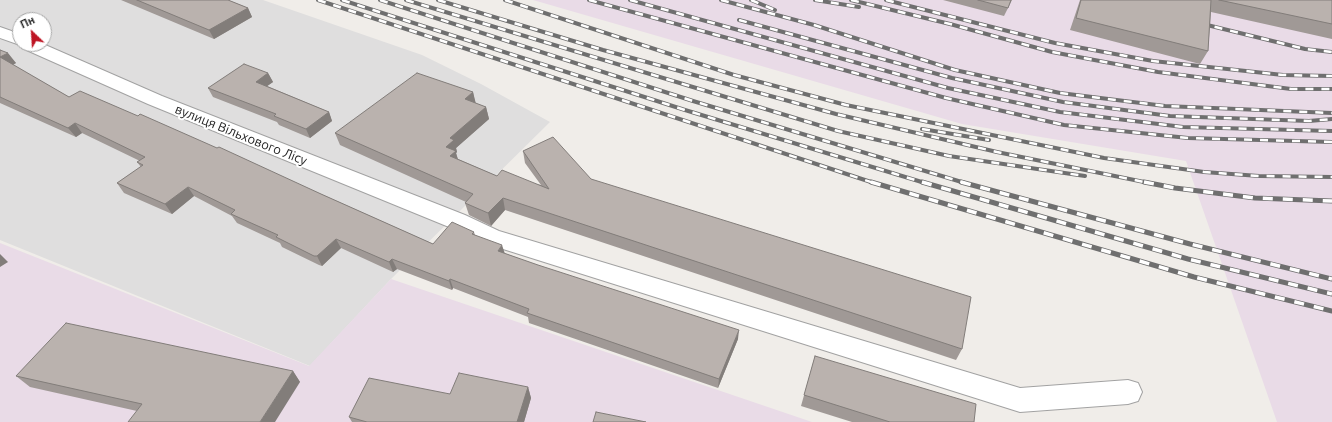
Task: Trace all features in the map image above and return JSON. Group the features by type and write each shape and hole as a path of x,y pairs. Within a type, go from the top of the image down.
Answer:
{"street":[{"path":"0,32 12,37"},
{"name":"вулиця Вільхового Лісу","path":"46,52 155,100 457,221 492,237 1020,400 1128,392"}],"shaded area":[{"path":"0,0 263,0 422,55 481,84 550,122 391,279 310,366 0,240"},
{"path":"533,0 1332,0 1332,422 1277,422 1186,161 962,124"},
{"path":"0,243 309,366 391,279 812,422 0,422"}],"building":[{"path":"137,0 228,0 248,8 209,30"},
{"path":"978,0 1011,0 1008,8"},
{"path":"1081,0 1211,0 1208,51 1076,18"},
{"path":"1219,0 1332,0 1332,24"},
{"path":"0,50 8,53 0,57"},
{"path":"0,57 69,97 80,91 138,116 140,114 217,148 219,147 433,244 452,222 474,232 472,234 502,245 498,251 739,330 719,379 527,313 529,309 392,259 389,262 336,239 317,256 314,256 276,237 278,235 231,214 235,210 188,187 165,204 117,183 143,165 137,162 145,157 75,123 68,128 0,97"},
{"path":"244,64 268,73 256,82 329,112 306,129 274,116 276,114 208,88"},
{"path":"417,73 473,92 465,99 486,107 450,138 454,140 446,147 456,151 450,156 497,176 502,170 549,189 523,151 553,137 591,179 971,297 962,349 503,198 488,213 465,203 473,194 335,133"},
{"path":"66,323 293,371 260,422 128,422 142,404 16,376"},
{"path":"815,356 976,404 974,422 890,422 804,395"},
{"path":"459,373 528,387 517,422 367,422 349,417 369,378 450,394"},
{"path":"596,412 646,422 593,422"}],"railway":[{"path":"318,0 874,183"},
{"path":"342,0 685,110 925,183"},
{"path":"380,0 693,101 965,183"},
{"path":"406,0 838,131 949,156 1085,176"},
{"path":"438,0 603,50 836,114 997,152 1146,182"},
{"path":"505,0 734,75 846,105 1104,158 1204,172 1259,176 1332,177"},
{"path":"589,0 946,98 1064,125 1188,138 1332,142"},
{"path":"630,0 948,88 1060,112 1183,127 1332,131"},
{"path":"721,0 814,25 955,70 1060,93 1165,106 1332,113"},
{"path":"751,0 775,10"},
{"path":"815,0 859,7"},
{"path":"851,0 950,24 1052,52 1158,72 1291,89 1332,89"},
{"path":"886,0 1055,43 1153,61 1283,75 1332,76"},
{"path":"739,20 952,78 1063,102 1170,116 1309,121 1332,119"},
{"path":"1199,23 1305,49 1332,52"},
{"path":"922,129 989,140"},
{"path":"871,182 1194,277 1332,311"},
{"path":"922,182 1188,259 1332,294"},
{"path":"961,182 1190,244 1332,279"},
{"path":"1146,182 1175,188 1255,198 1332,201"}]}
